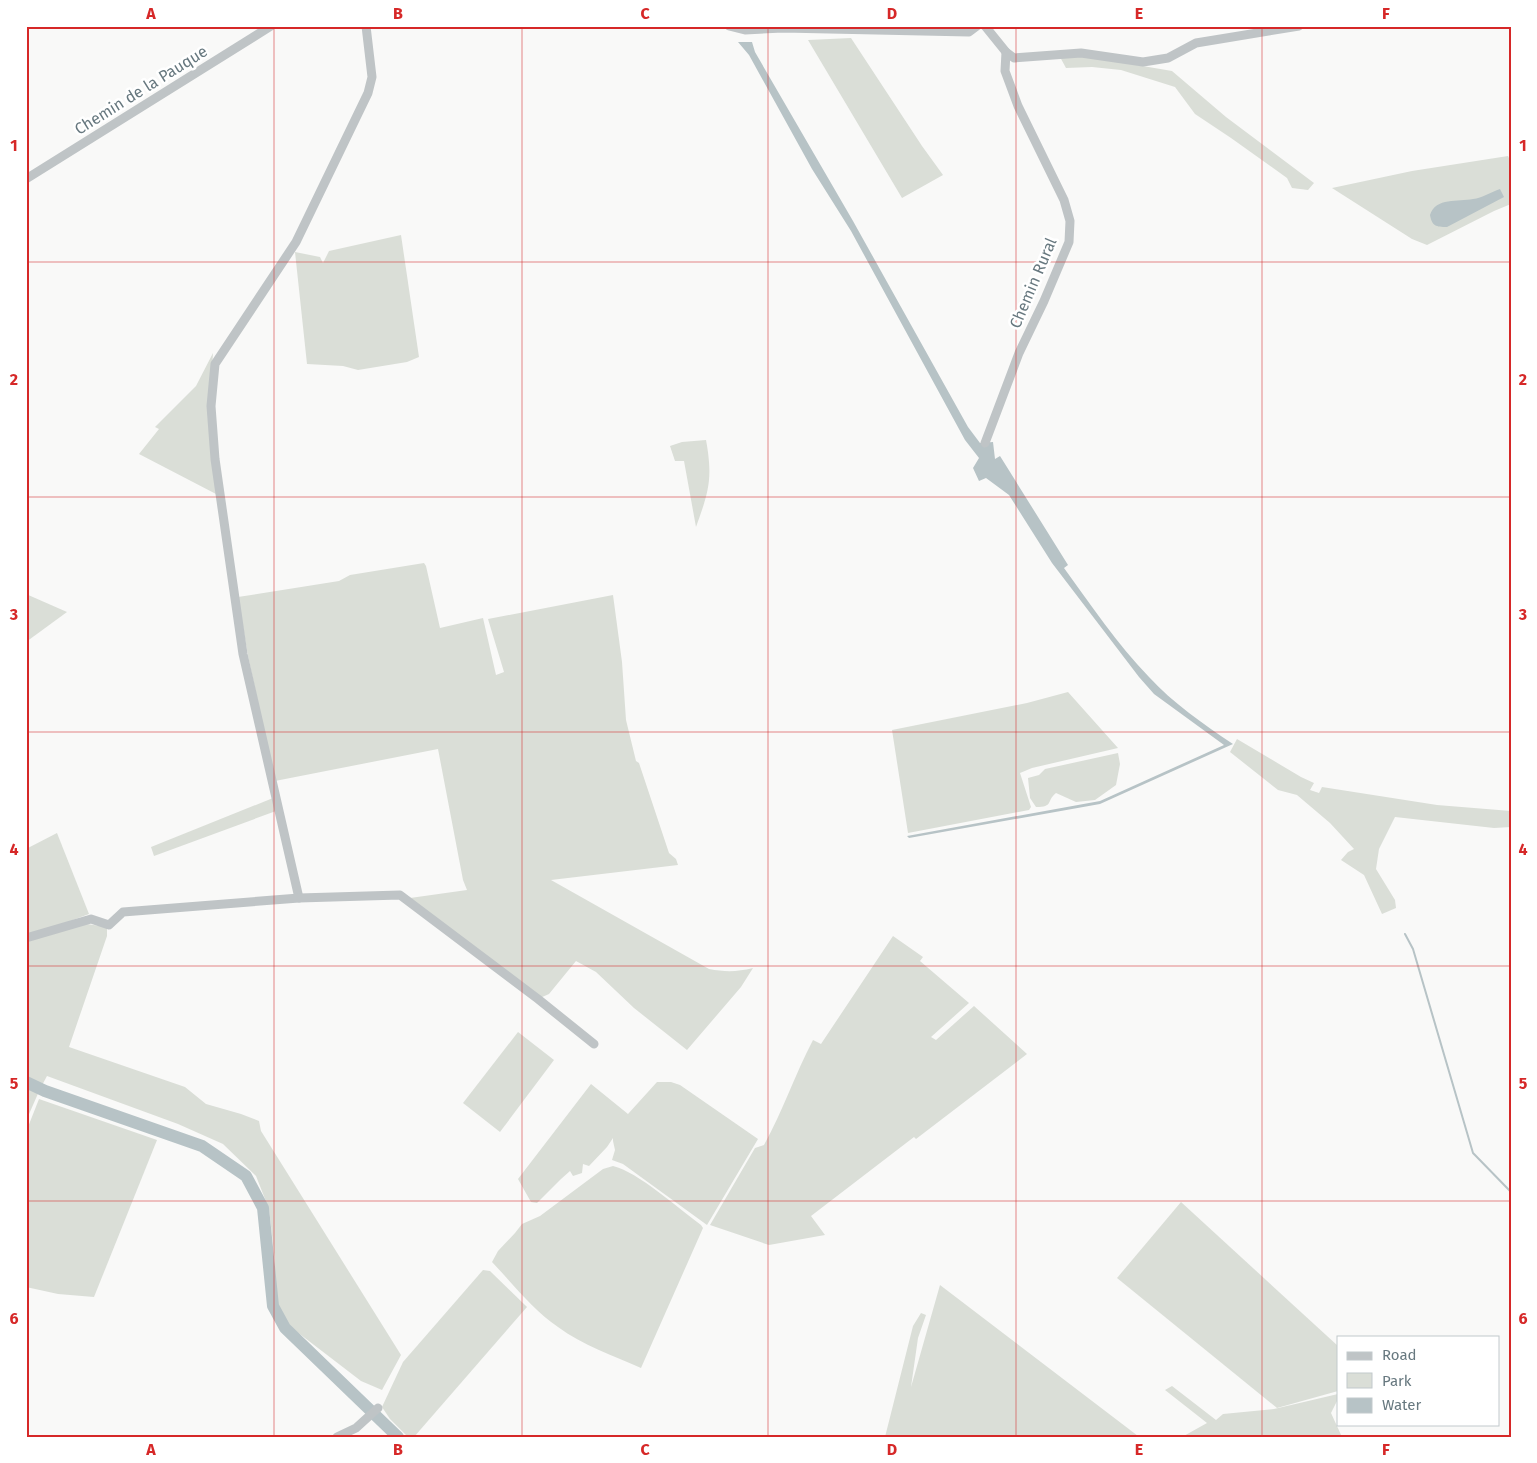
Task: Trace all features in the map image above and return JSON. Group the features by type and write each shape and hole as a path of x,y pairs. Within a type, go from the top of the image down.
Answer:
{"street":[{"name":"Chemin de la Pauque","path":"26,179 271,26"},
{"path":"299,898 243,654 215,459 211,406 215,364 296,242 368,93 372,77 366,26"},
{"path":"729,26 745,30 783,28 969,32 977,26"},
{"path":"985,26 1006,52 1014,58 1081,53 1143,62 1168,58 1196,43 1299,26"},
{"name":"Chemin Rural","path":"985,443 1019,353 1044,302 1069,242 1070,220 1064,200 1018,106 1005,71 1006,52"},
{"path":"26,938 91,919 109,925 123,912 299,898 400,895 538,999 594,1044"},
{"path":"338,1437 351,1432 367,1420 378,1408"}],"green space":[{"path":"851,38 943,175 902,198 808,40"},
{"path":"1084,56 1172,71 1226,117 1314,183 1308,190 1292,188 1287,178 1195,114 1175,87 1121,70 1092,67 1066,68 1060,57"},
{"path":"1508,156 1511,162 1511,204 1427,245 1412,239 1332,188 1412,171"},
{"path":"401,235 419,357 407,362 358,370 343,366 307,364 295,252 320,257 323,263 329,251"},
{"path":"213,353 209,412 216,494 139,454 159,429 155,427 196,386"},
{"path":"706,440 709,484 696,527 684,461 675,461 670,446 682,442"},
{"path":"424,563 440,628 483,618 496,675 504,672 488,619 613,595 622,662 626,720 636,761 639,763 669,853 676,859 678,865 551,880 709,969 731,971 753,968 741,987 687,1050 634,1008 596,972 576,961 549,994 540,998 410,898 467,890 463,880 438,749 275,781 248,656 238,597 339,581 350,575"},
{"path":"26,594 67,612 26,642"},
{"path":"1068,692 1118,748 1032,768 1020,773 1031,807 1029,810 908,833 892,730 1027,703"},
{"path":"1237,739 1314,783 1310,790 1319,793 1322,787 1437,805 1511,811 1511,827 1494,828 1395,817 1379,849 1376,869 1395,900 1396,908 1382,914 1364,875 1341,860 1348,852 1354,849 1330,823 1297,795 1278,790 1230,752"},
{"path":"1118,753 1120,764 1116,785 1095,800 1076,802 1056,793 1048,805 1036,807 1030,798 1028,778 1039,775 1045,769"},
{"path":"273,798 276,811 154,856 151,847"},
{"path":"57,833 89,914 26,936 26,849"},
{"path":"87,924 107,927 107,936 69,1047 185,1087 206,1104 259,1121 261,1131 401,1355 382,1390 361,1381 288,1325 275,1299 275,1261 269,1209 256,1176 223,1144 178,1124 47,1076 26,1121 26,941"},
{"path":"893,936 923,957 920,961 969,1003 931,1037 936,1040 974,1006 1027,1054 811,1216 825,1235 769,1245 710,1225 755,1148 764,1145 813,1040 821,1044"},
{"path":"518,1032 554,1060 500,1132 463,1103"},
{"path":"657,1082 671,1082 680,1085 758,1139 707,1225 623,1164 612,1160 615,1150 613,1138 589,1166 583,1164 582,1173 573,1176 570,1171 537,1203 531,1202 518,1179 591,1084 628,1114"},
{"path":"39,1099 157,1140 94,1297 58,1294 26,1287 26,1132"},
{"path":"613,1166 634,1175 646,1183 670,1200 703,1228 641,1368 588,1345 558,1327 532,1305 492,1262 498,1251 522,1224 540,1216 603,1169"},
{"path":"1181,1202 1337,1345 1337,1391 1277,1408 1117,1278"},
{"path":"483,1270 490,1271 527,1307 414,1437 408,1437 390,1419 382,1407 403,1362"},
{"path":"940,1285 1139,1437 885,1437 913,1326 921,1313 926,1315 918,1338 911,1387"},
{"path":"1172,1386 1216,1420 1223,1414 1274,1409 1337,1394 1337,1401 1331,1413 1342,1437 1182,1437 1207,1423 1165,1390"}],"water":[{"path":"738,42 752,42 755,52 853,221 968,427 980,443 993,442 995,459 1000,456 1068,565 1064,568 1115,638 1158,687 1200,721 1233,744 1100,804 909,838 907,836 1100,801 1224,745 1154,694 1052,563 1009,495 986,478 979,481 973,468 979,458 965,440 851,231 812,169 749,55"},
{"path":"1500,189 1504,197 1447,227 1433,224 1430,215 1437,205 1448,201 1476,198"}],"waterway":[{"path":"1405,934 1413,949 1473,1153 1511,1192"},
{"path":"26,1082 45,1091 202,1146 246,1176 263,1208 273,1306 285,1328 398,1437"}]}
